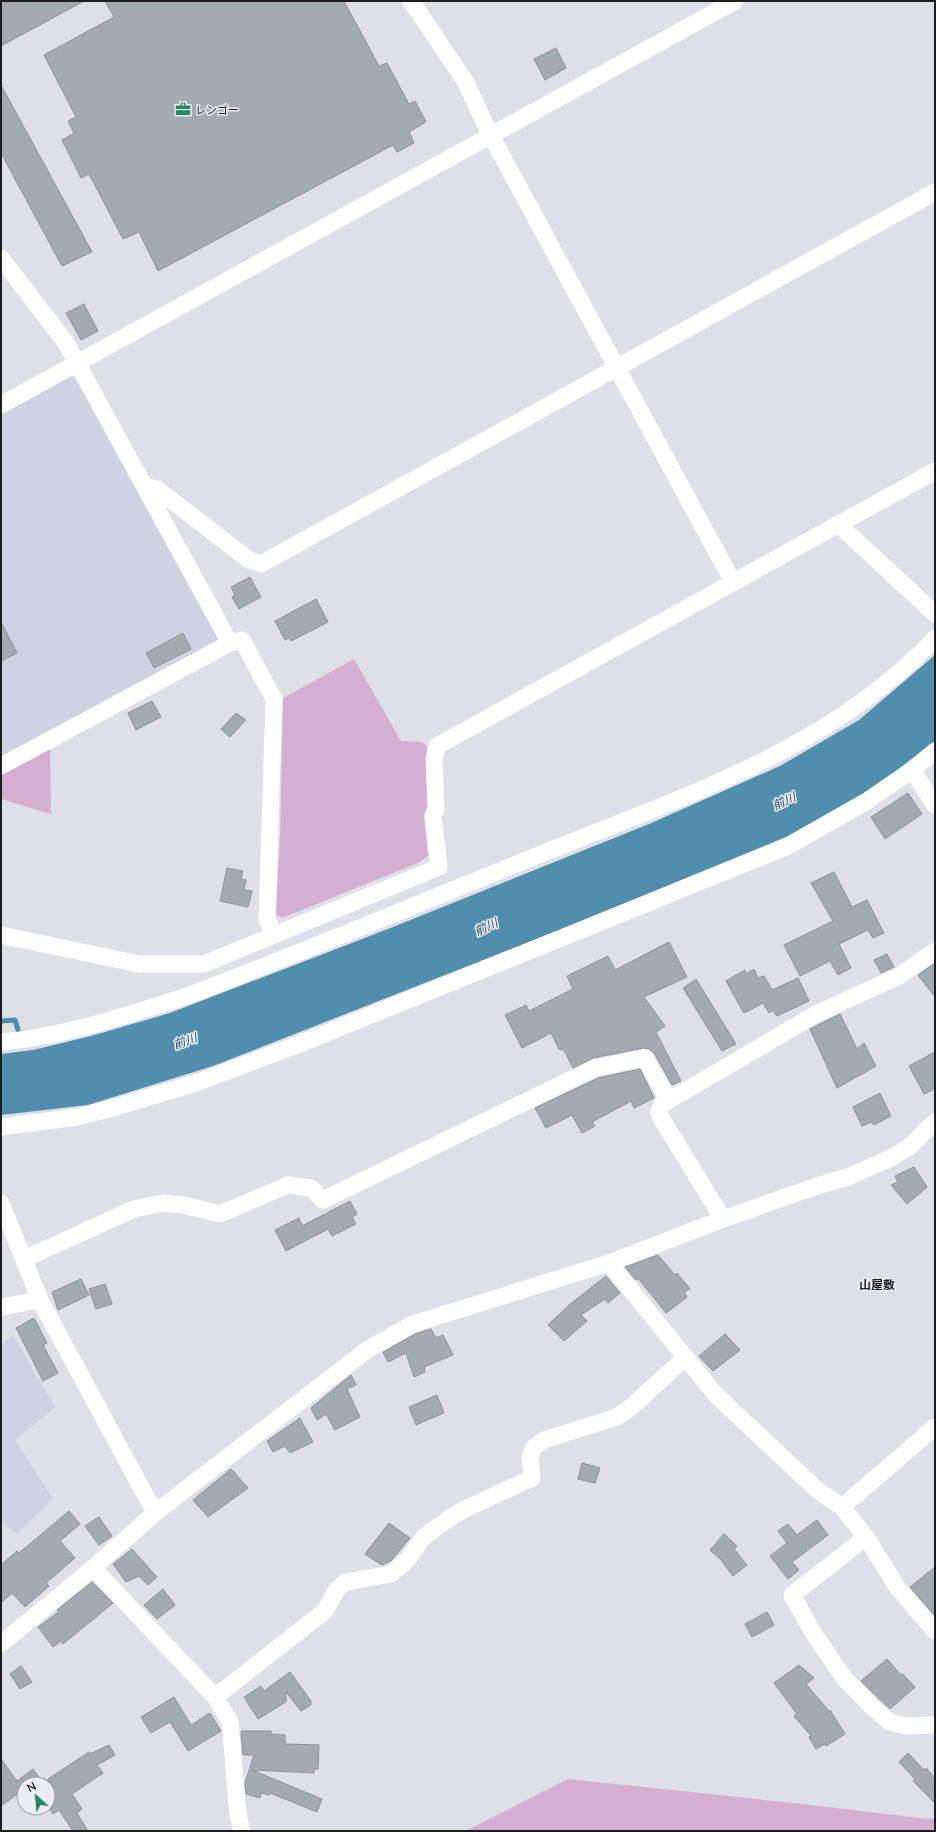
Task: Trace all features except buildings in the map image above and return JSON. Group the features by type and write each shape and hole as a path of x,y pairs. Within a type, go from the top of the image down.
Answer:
{"street":[{"path":"411,1 465,81 490,134 733,582"},
{"path":"1,404 78,363 490,134 735,1"},
{"path":"145,486 157,489 249,560 261,564 935,192"},
{"path":"1,258 66,342 230,643"},
{"path":"1,935 139,964 204,964 439,867 434,816 436,809 434,759 438,746 935,471"},
{"path":"838,524 935,614"},
{"path":"1,1042 46,1036 102,1022 187,996 724,780 826,727 896,676 935,638"},
{"path":"1,766 230,643 242,640 274,699 267,920 275,934"},
{"path":"1,1127 77,1116 116,1107 196,1083 297,1046 786,848 867,801 912,770 935,751"},
{"path":"912,770 935,804"},
{"path":"723,1219 661,1118 659,1111 661,1105 668,1099 816,1014 899,976 935,951"},
{"path":"24,1259 134,1209 149,1205 164,1203 183,1205 220,1214 288,1186 312,1188 323,1200 595,1068 645,1058 668,1099"},
{"path":"1,1644 93,1568 155,1513 374,1346 414,1324 609,1263 723,1219 820,1185 848,1177 890,1158 909,1147 935,1122"},
{"path":"1,1203 40,1300 155,1513"},
{"path":"609,1263 716,1395 816,1489 842,1507 866,1537 897,1587 935,1632"},
{"path":"1,1307 40,1300"},
{"path":"215,1698 325,1611 337,1589 346,1582 390,1574 407,1560 424,1536 447,1520 463,1510 532,1478 530,1458 533,1448 544,1440 617,1417 630,1408 685,1358"},
{"path":"842,1507 935,1427"},
{"path":"866,1537 792,1595 812,1631 844,1678 872,1707 890,1722 906,1726 935,1725"},
{"path":"93,1568 215,1698 230,1722 238,1815 242,1831"}],"shaded area":[{"path":"69,376 80,380 221,636 218,643 1,761 1,413"},
{"path":"354,659 401,741 422,742 427,747 429,809 424,814 428,856 418,863 282,918 276,915 280,837 283,698"},
{"path":"50,748 51,814 1,799 1,774"},
{"path":"13,1335 55,1407 15,1440 53,1499 17,1534 1,1521 1,1345"},
{"path":"568,1779 928,1819 935,1818 935,1831 466,1831"}],"water":[{"name":"前川","path":"935,655 935,741 878,785 798,832 557,931 213,1066 88,1105 1,1115 1,1054 33,1050 91,1036 170,1013 388,929 649,824 780,766 859,720"}],"waterway":[{"path":"1,1021 15,1020 18,1030"}],"place":[{"name":"レンゴー","path":"183,109"}],"district":[{"name":"山屋敷","path":"877,1284"}]}
